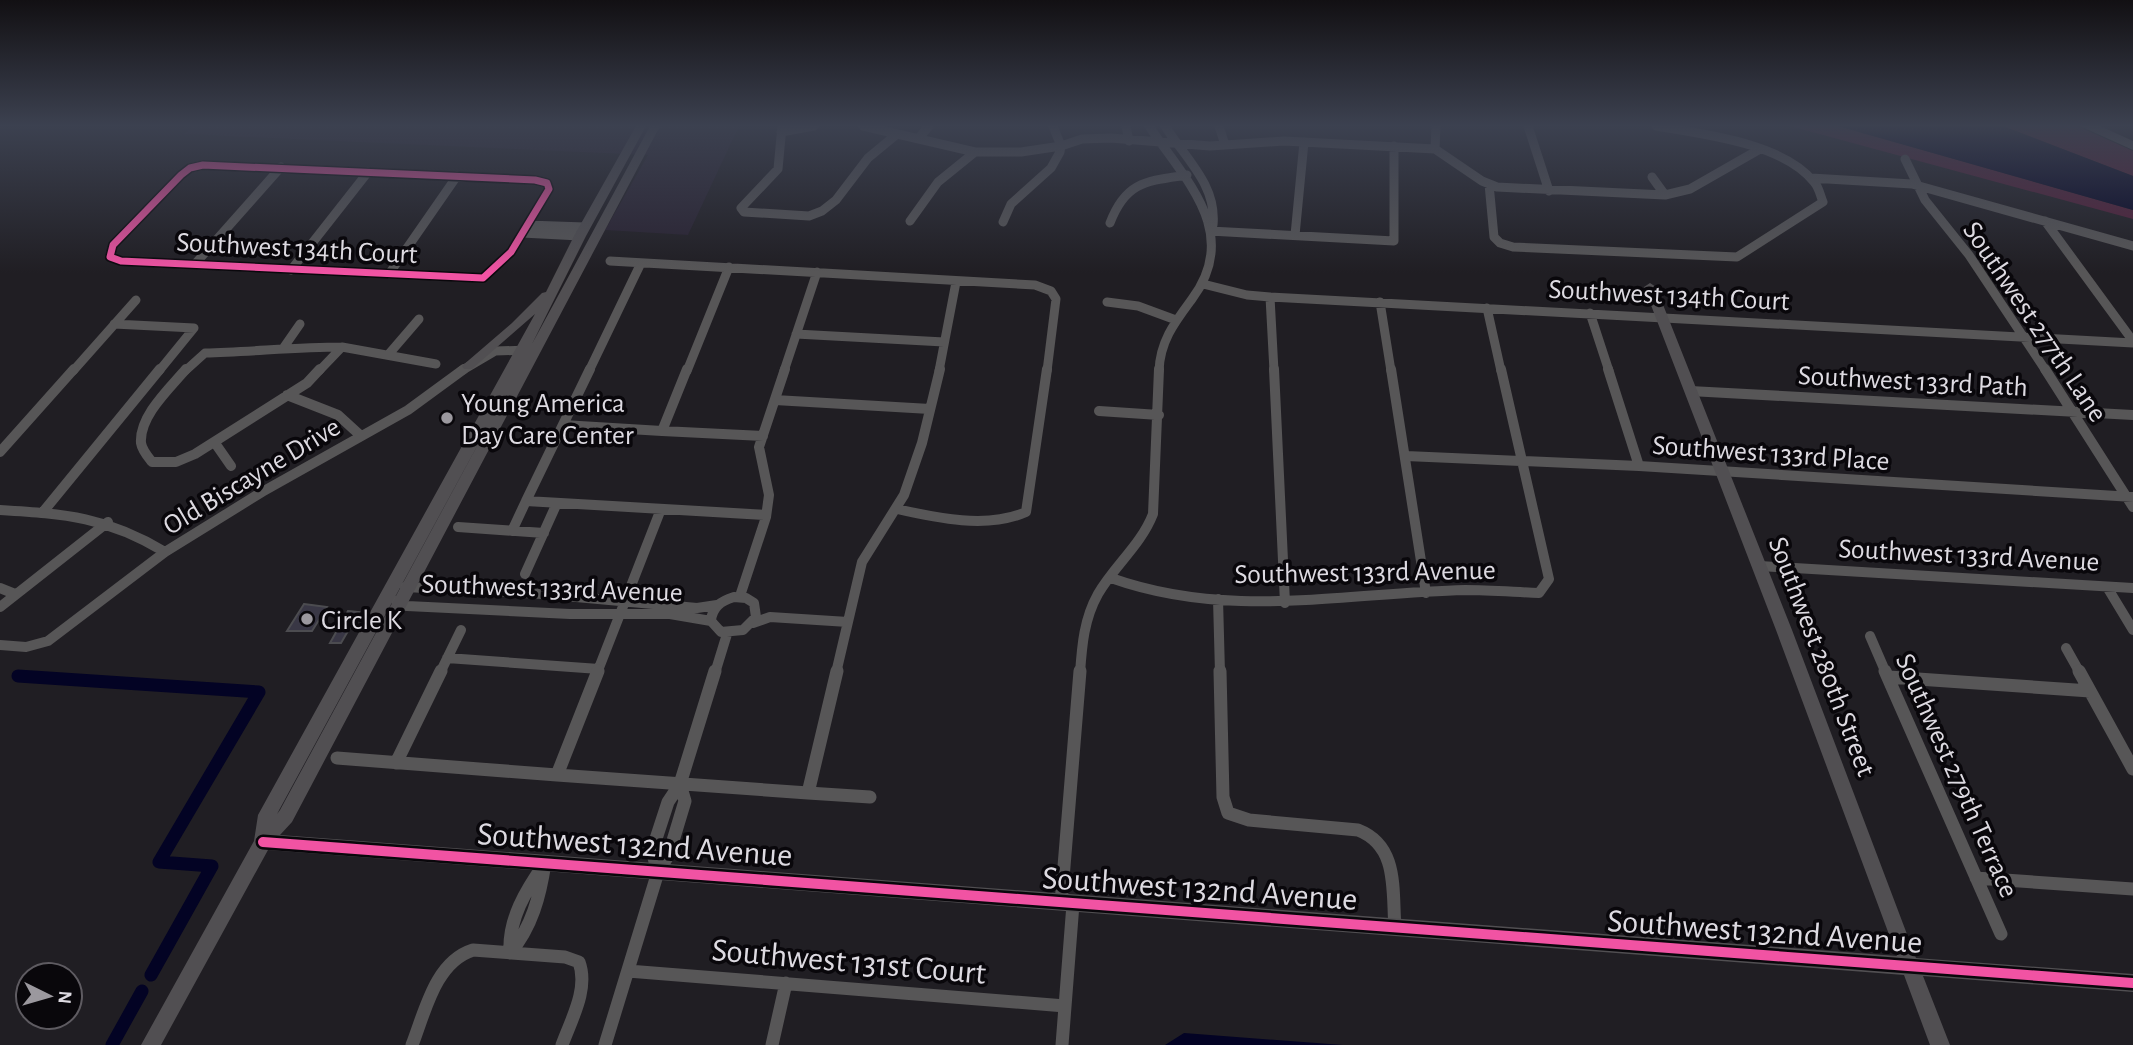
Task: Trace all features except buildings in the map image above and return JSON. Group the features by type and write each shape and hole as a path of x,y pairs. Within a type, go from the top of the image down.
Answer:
{"street":[{"name":"Southwest 134th Court","path":"181,175 113,245 110,257 121,261 483,278 499,269 525,229"},
{"path":"195,264 274,175"},
{"path":"291,270 366,175"},
{"path":"430,175 547,183 547,194 525,229 582,232"},
{"path":"528,354 556,285 614,175"},
{"path":"151,1045 263,842 282,822 394,599 628,175"},
{"path":"773,175 741,208 744,212 809,216 822,211 836,200 855,175"},
{"path":"910,221 923,195 941,175"},
{"path":"1003,222 1011,204 1043,175"},
{"path":"1110,223 1114,209 1135,184 1189,175"},
{"path":"1062,1045 1067,903 1083,630 1098,594 1147,530 1153,514 1160,352 1176,320 1207,276 1210,231 1215,208 1208,188 1197,175"},
{"path":"1295,235 1301,175"},
{"path":"1210,231 1394,241 1394,175"},
{"path":"1475,175 1489,184 1509,188 1665,195 1690,189 1715,175"},
{"path":"1544,175 1549,191"},
{"path":"1489,184 1494,237 1500,243 1513,247 1737,257 1822,204 1823,198 1807,175"},
{"name":"Southwest 277th Lane","path":"1909,175 1912,184 1969,256 2129,496 2133,507"},
{"path":"389,275 457,176"},
{"path":"1184,176 1199,191 1210,231"},
{"path":"1652,177 1665,195"},
{"path":"1811,178 1912,184 2133,246"},
{"path":"2045,220 2133,342"},
{"path":"610,261 1048,288 1055,297 1029,506 1021,516 1008,520 916,514 897,509"},
{"path":"512,531 641,263"},
{"path":"662,430 729,267"},
{"path":"740,596 766,515 769,496 759,455 763,436 817,272"},
{"path":"808,793 865,554 897,509 930,409 956,282"},
{"name":"Southwest 134th Court","path":"1203,284 1247,295 1270,297 2133,342"},
{"path":"468,366 516,326 556,285"},
{"name":"Southwest 280th Street","path":"1650,287 1760,566 1940,1045"},
{"path":"1270,297 1285,603"},
{"path":"0,452 136,300"},
{"path":"1107,302 1138,306 1176,320"},
{"path":"1380,302 1426,593"},
{"path":"1487,307 1522,461"},
{"path":"1590,313 1639,466"},
{"path":"388,355 419,319"},
{"path":"43,512 194,328 114,324"},
{"path":"284,347 300,324"},
{"path":"796,334 944,342"},
{"path":"342,347 315,377 215,443 185,459 159,464 145,453 142,438 146,421 153,409 199,356 284,347 342,347 436,363"},
{"name":"Old Biscayne Drive","path":"0,645 26,647 47,641 165,552 252,498 420,401 484,356 528,354"},
{"name":"Southwest 133rd Path","path":"1690,391 2133,415"},
{"path":"288,395 307,405 338,415 361,436"},
{"path":"775,400 930,409"},
{"path":"1099,411 1159,415"},
{"path":"563,425 763,436"},
{"path":"394,599 410,586 480,441"},
{"path":"215,443 231,467"},
{"name":"Southwest 133rd Place","path":"1406,456 1639,466 2129,496"},
{"name":"Southwest 133rd Avenue","path":"1111,578 1139,588 1181,597 1285,603 1465,590 1539,593 1545,589 1549,579 1522,461"},
{"path":"526,501 766,515"},
{"path":"525,574 557,503"},
{"path":"557,775 661,509"},
{"path":"0,510 81,515 108,522 143,537 165,552"},
{"path":"0,607 108,522"},
{"path":"458,527 544,533"},
{"name":"Southwest 133rd Avenue","path":"1760,566 2133,589"},
{"name":"Southwest 133rd Avenue","path":"410,586 544,594 697,608 717,605"},
{"path":"2107,587 2133,630"},
{"path":"0,588 15,594"},
{"path":"534,614 544,594"},
{"path":"770,617 757,609 753,602 740,596 728,598 717,605 711,621 717,630 727,634 741,632 753,623 770,617 848,622"},
{"name":"Southwest 133rd Avenue","path":"394,599 534,614 695,617 711,621"},
{"path":"1218,599 1223,797 1228,813 1249,820 1358,830 1372,836 1382,845 1387,859 1395,928"},
{"path":"753,623 757,609"},
{"path":"396,763 461,630"},
{"path":"605,1045 658,872 668,854 685,801 680,784 727,634"},
{"name":"Southwest 279th Terrace","path":"1870,636 2001,934"},
{"path":"2066,648 2133,769"},
{"path":"447,659 599,668"},
{"path":"1889,677 2090,691"},
{"path":"337,758 870,797"},
{"name":"Southwest 132nd Avenue","path":"263,842 2133,983"},
{"path":"510,953 508,939 528,886 545,863"},
{"path":"1976,878 2133,889"},
{"path":"412,1045 443,970 451,959 469,950 570,958 581,965 582,986 562,1045"},
{"name":"Southwest 131st Court","path":"628,971 1065,1006"},
{"path":"772,1045 786,983"}],"shaded area":[{"path":"637,175 716,175 688,235 605,230"},
{"path":"1970,175 2009,175 2133,210 2133,219"}],"water":[{"path":"2009,175 2130,175 2133,176 2133,210"},
{"path":"1184,1033 1343,1045 1165,1045"}],"waterway":[{"path":"18,676 259,692 159,862 212,866 151,975"},
{"path":"112,1045 142,991"}],"cycle path":[{"path":"181,175 113,245 110,257 121,261 483,278 511,252 549,189 547,183 535,180 419,175"},
{"path":"263,842 2133,983"}],"place":[{"name":"Young America Day Care Center","path":"447,418"},
{"name":"Circle K","path":"307,619"}]}
